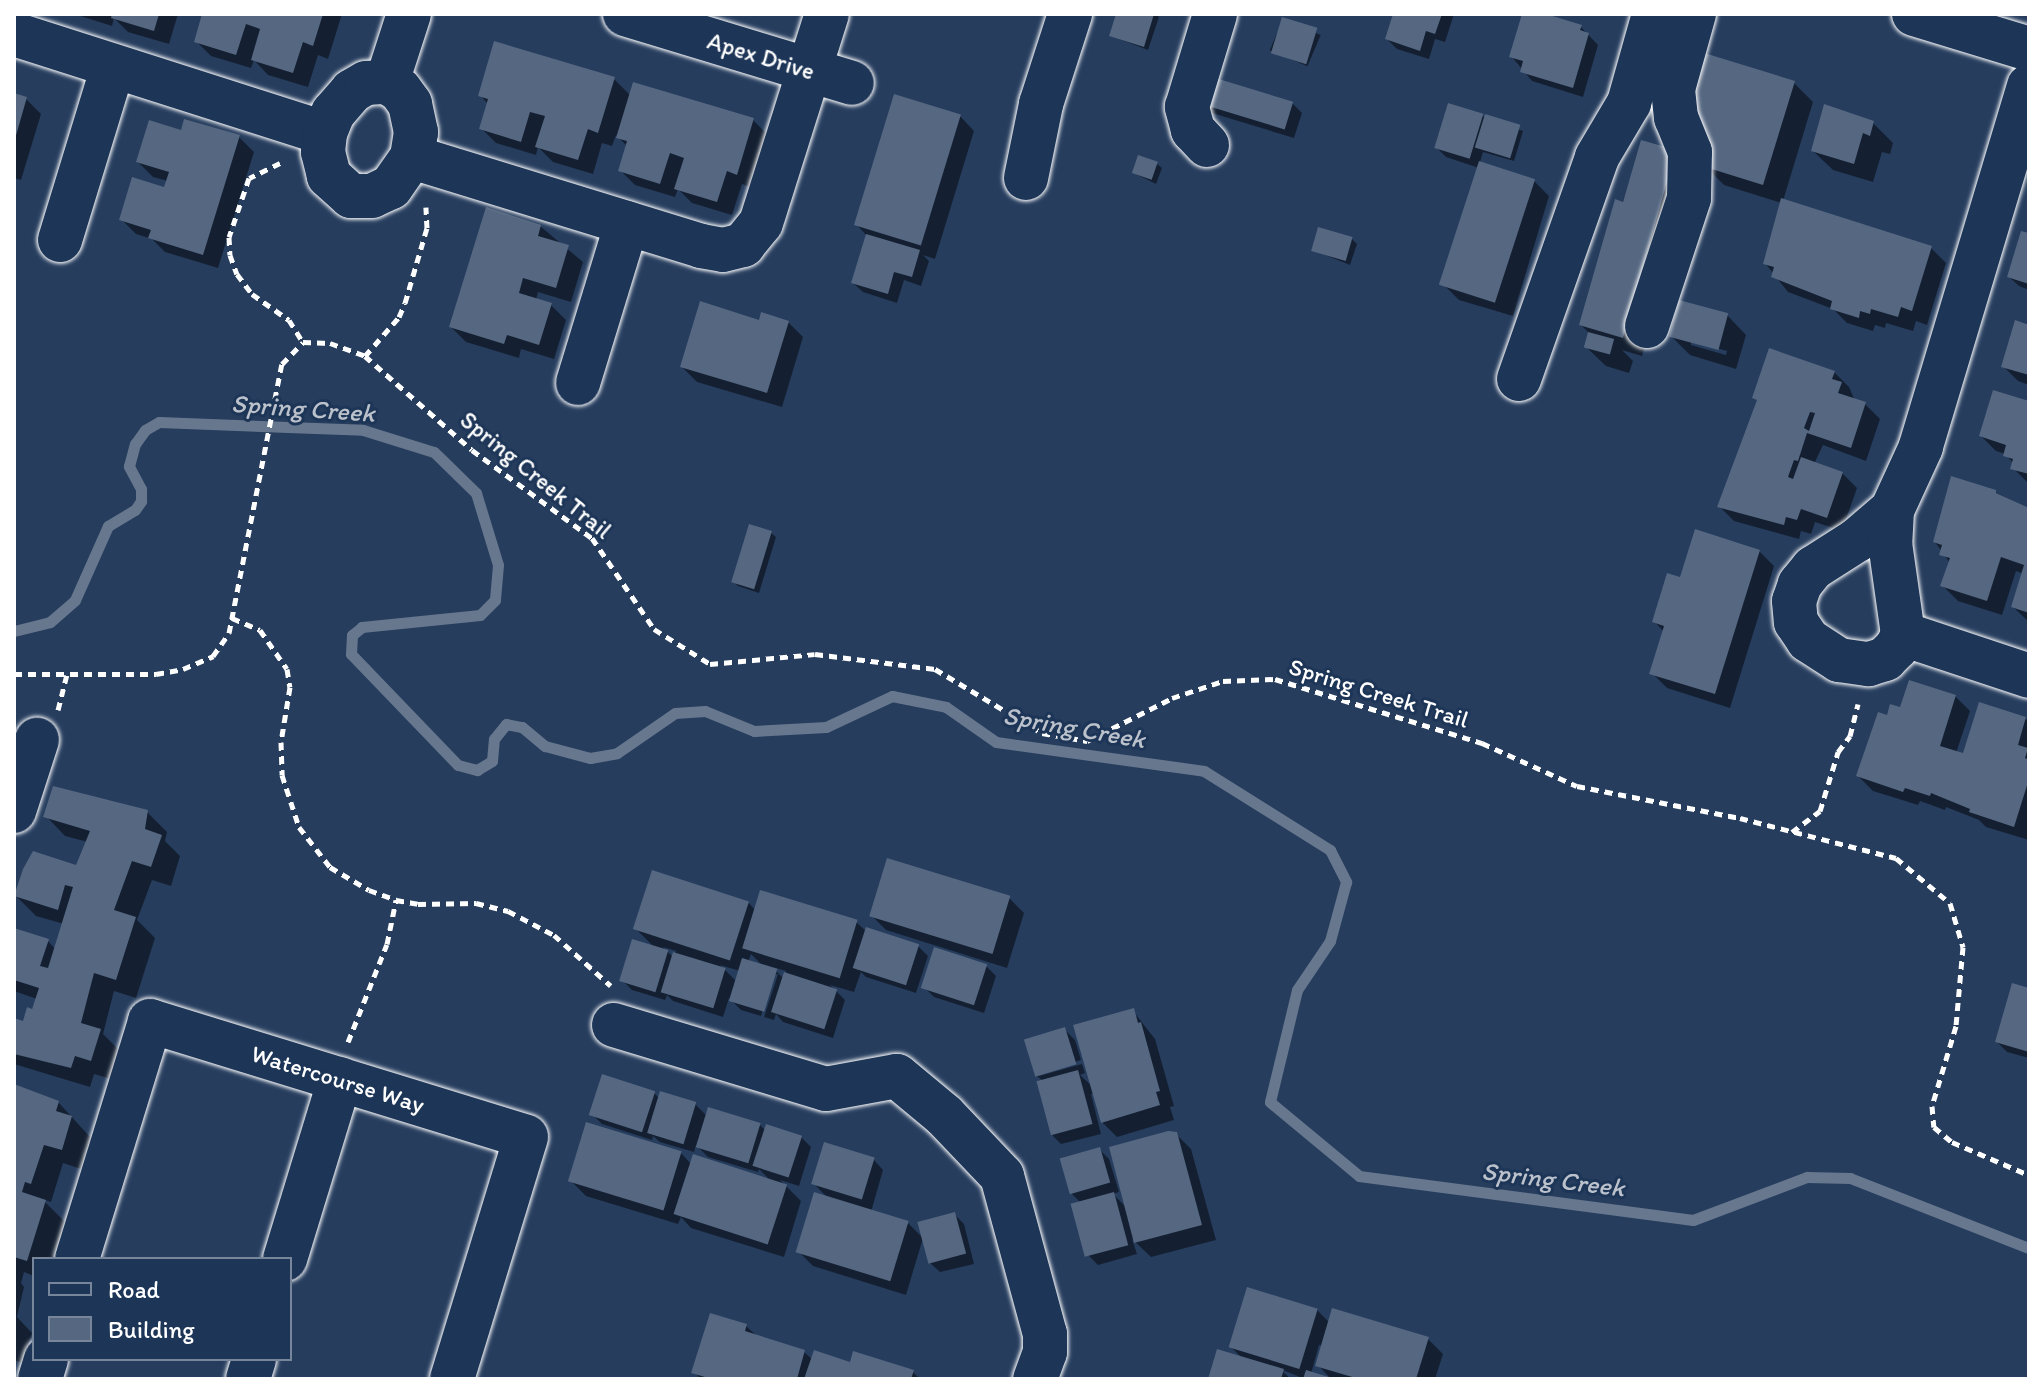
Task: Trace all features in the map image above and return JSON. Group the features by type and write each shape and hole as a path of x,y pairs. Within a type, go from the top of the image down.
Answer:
{"street":[{"path":"387,82 409,14"},
{"path":"408,164 723,250 743,245 761,223 827,14"},
{"path":"1026,178 1041,104 1070,14"},
{"path":"1207,145 1193,130 1187,107 1215,14"},
{"path":"1519,379 1597,157 1629,103 1654,14"},
{"path":"1647,326 1689,198 1690,152 1676,118 1673,89 1694,14"},
{"path":"1914,14 2029,49"},
{"name":"Apex Drive","path":"650,18 852,83"},
{"path":"14,34 324,142"},
{"path":"60,240 113,67"},
{"path":"387,82 400,90 410,104 416,132 408,164 391,187 372,196 351,196 329,176 324,142 333,113 352,91 366,83 387,82"},
{"path":"1892,510 1857,540 1813,568 1800,584 1794,601 1796,622 1808,640 1839,660 1869,664 1885,659 1897,647 1903,634 1890,543 1892,510 1921,447 1940,393 2029,86"},
{"path":"578,383 627,223"},
{"path":"1903,634 2029,676"},
{"path":"14,811 37,740"},
{"name":"Watercourse Way","path":"78,1257 150,1021 526,1137 452,1379"},
{"path":"614,1025 826,1089 897,1076 944,1115 1002,1176 1045,1334 1044,1377"},
{"path":"286,1257 340,1079"}],"path":[{"path":"14,674 156,674 183,669 213,656 229,633 282,364 303,342 289,320 252,294 237,274 229,237 249,178 272,164 324,142"},
{"path":"365,356 399,317 427,228 429,211 408,164"},
{"name":"Spring Creek Trail","path":"303,342 330,343 365,356 472,450 592,538 654,629 710,664 815,654 935,669 1042,733 1087,741 1172,698 1223,681 1275,679 1482,743 1577,786 1740,818 1896,858 1950,903 1963,947 1956,1026 1932,1106 1934,1127 1952,1142 2029,1175"},
{"path":"232,618 260,630 287,669 290,687 280,758 289,803 299,827 330,867 369,890 396,900 495,906 540,927 621,996 614,1025"},
{"path":"1791,832 1820,811 1838,752 1850,736 1869,664"},
{"path":"340,1079 356,1015 387,944 396,900"}],"building":[{"path":"112,14 159,14 154,31 111,18"},
{"path":"202,14 323,14 313,46 303,42 293,73 251,60 260,29 246,24 236,55 194,42"},
{"path":"1116,14 1154,14 1144,47 1109,36"},
{"path":"1393,14 1442,14 1435,34 1426,31 1420,51 1385,39"},
{"path":"1522,14 1546,14 1582,25 1580,30 1589,33 1573,88 1520,72 1523,61 1509,57"},
{"path":"1282,17 1317,28 1306,64 1271,53"},
{"path":"494,41 615,77 598,133 588,129 578,160 535,147 545,116 530,112 521,142 479,129 488,99 478,96"},
{"path":"1701,52 1795,81 1763,185 1702,166 1699,116 1683,112"},
{"path":"1209,76 1293,102 1285,129 1201,104"},
{"path":"633,82 754,118 737,175 727,171 717,202 674,189 684,158 670,153 660,184 618,171 627,141 616,138"},
{"path":"14,93 27,97 15,139 14,138"},
{"path":"894,94 961,114 921,245 854,225"},
{"path":"1448,103 1483,114 1470,159 1434,148"},
{"path":"1824,104 1874,121 1870,136 1863,133 1854,164 1811,151"},
{"path":"1485,114 1520,125 1510,158 1475,147"},
{"path":"184,119 240,135 203,255 148,238 151,230 119,220 132,177 164,187 169,172 136,162 149,120 181,130"},
{"path":"1641,140 1676,150 1623,338 1579,325 1615,199 1623,202"},
{"path":"1138,155 1158,162 1152,180 1132,173"},
{"path":"1479,161 1535,179 1495,303 1439,285"},
{"path":"1781,198 1932,246 1912,311 1901,307 1898,317 1871,309 1870,314 1860,311 1859,318 1830,309 1832,301 1771,277 1774,267 1763,264"},
{"path":"486,207 541,225 538,236 569,245 556,288 523,278 519,293 552,303 539,345 507,335 504,344 449,327"},
{"path":"1318,227 1353,237 1346,261 1311,251"},
{"path":"2021,231 2029,233 2029,284 2007,277"},
{"path":"866,234 920,250 912,277 894,272 888,294 851,283"},
{"path":"1679,300 1728,313 1718,350 1669,337"},
{"path":"700,301 759,320 761,312 789,321 767,393 680,367"},
{"path":"2015,320 2029,325 2029,375 2001,367"},
{"path":"1588,332 1614,339 1610,354 1584,347"},
{"path":"1769,348 1835,371 1832,379 1842,382 1838,393 1866,402 1851,448 1807,433 1798,461 1794,460 1788,477 1793,479 1801,457 1843,472 1827,518 1801,509 1797,520 1786,517 1784,525 1717,507 1757,400 1752,398","holes":["1810,412 1815,413 1809,431 1804,428"]},
{"path":"1993,390 2029,401 2029,474 2010,469 2013,459 2003,456 2006,445 1979,436"},
{"path":"1951,476 1996,490 1996,493 2029,508 2029,613 2011,607 2024,565 2001,557 1987,601 1940,586 1950,558 1939,555 1942,545 1933,542"},
{"path":"749,524 772,531 754,589 731,582"},
{"path":"1695,529 1760,550 1715,694 1649,674 1664,626 1652,622 1667,573 1680,577"},
{"path":"1909,680 1956,695 1940,746 1963,753 1979,702 2026,717 2018,745 2028,748 2025,758 2029,760 2029,779 2014,827 1969,812 1970,809 1931,793 1930,796 1905,788 1903,792 1856,776 1878,712 1887,715 1890,704 1900,707"},
{"path":"53,786 148,810 145,829 162,835 151,867 132,861 114,910 136,917 116,980 94,973 81,1023 101,1029 91,1061 75,1056 71,1068 14,1054 14,1018 23,1021 27,1007 32,1009 39,988 14,980 14,928 49,939 40,966 48,968 73,887 65,885 58,910 14,896 23,869 33,851 76,865 90,831 43,817"},
{"path":"887,858 1010,896 993,954 869,916"},
{"path":"652,870 749,902 730,960 633,929"},
{"path":"760,890 858,920 840,978 742,948"},
{"path":"866,927 919,944 906,985 853,968"},
{"path":"632,939 668,950 655,992 619,981"},
{"path":"934,947 987,964 974,1005 921,988"},
{"path":"673,952 726,968 713,1008 661,992"},
{"path":"742,958 777,969 764,1012 729,1001"},
{"path":"784,972 837,989 824,1029 771,1012"},
{"path":"2012,983 2029,988 2029,1052 1995,1042"},
{"path":"1134,1008 1138,1023 1141,1022 1160,1091 1156,1092 1160,1105 1101,1123 1073,1025"},
{"path":"1065,1027 1076,1064 1035,1077 1024,1040"},
{"path":"1078,1070 1092,1124 1051,1135 1036,1081"},
{"path":"602,1074 655,1091 642,1132 589,1115"},
{"path":"14,1084 59,1101 56,1111 72,1116 62,1150 44,1145 31,1184 25,1182 22,1192 46,1200 27,1261 14,1257"},
{"path":"660,1091 696,1102 683,1144 647,1133"},
{"path":"708,1107 761,1123 748,1163 696,1147"},
{"path":"586,1122 682,1151 664,1211 568,1181"},
{"path":"766,1124 802,1136 789,1178 752,1166"},
{"path":"1168,1131 1177,1132 1202,1225 1134,1243 1109,1147"},
{"path":"824,1142 875,1157 862,1200 811,1184"},
{"path":"1100,1147 1110,1183 1070,1194 1060,1159"},
{"path":"693,1154 787,1185 768,1245 674,1214"},
{"path":"814,1192 909,1221 890,1281 796,1252"},
{"path":"1114,1192 1128,1245 1085,1257 1071,1204"},
{"path":"955,1212 966,1254 928,1264 917,1222"},
{"path":"1247,1287 1318,1309 1299,1369 1229,1347"},
{"path":"1332,1308 1429,1337 1416,1379 1359,1379 1315,1366"},
{"path":"710,1313 747,1324 745,1331 805,1350 797,1379 712,1379 691,1373"},
{"path":"1217,1349 1284,1369 1281,1379 1208,1379"},
{"path":"814,1350 850,1362 853,1351 914,1370 911,1379 804,1379"},
{"path":"1306,1370 1332,1378 1332,1379 1303,1379"}],"waterway":[{"name":"Spring Creek","path":"14,631 50,622 75,600 108,526 135,510 141,501 141,489 129,466 135,444 145,430 159,422 363,430 434,452 476,493 498,565 495,600 480,615 362,627 352,635 351,654 458,765 477,770 492,761 494,739 506,724 522,727 545,746 590,758 617,753 675,713 705,711 754,731 826,727 892,696 946,707 996,742 1204,771 1330,850 1346,882 1330,941 1297,990 1270,1102 1359,1176 1693,1220 1807,1177 1850,1178 2029,1248"}]}
